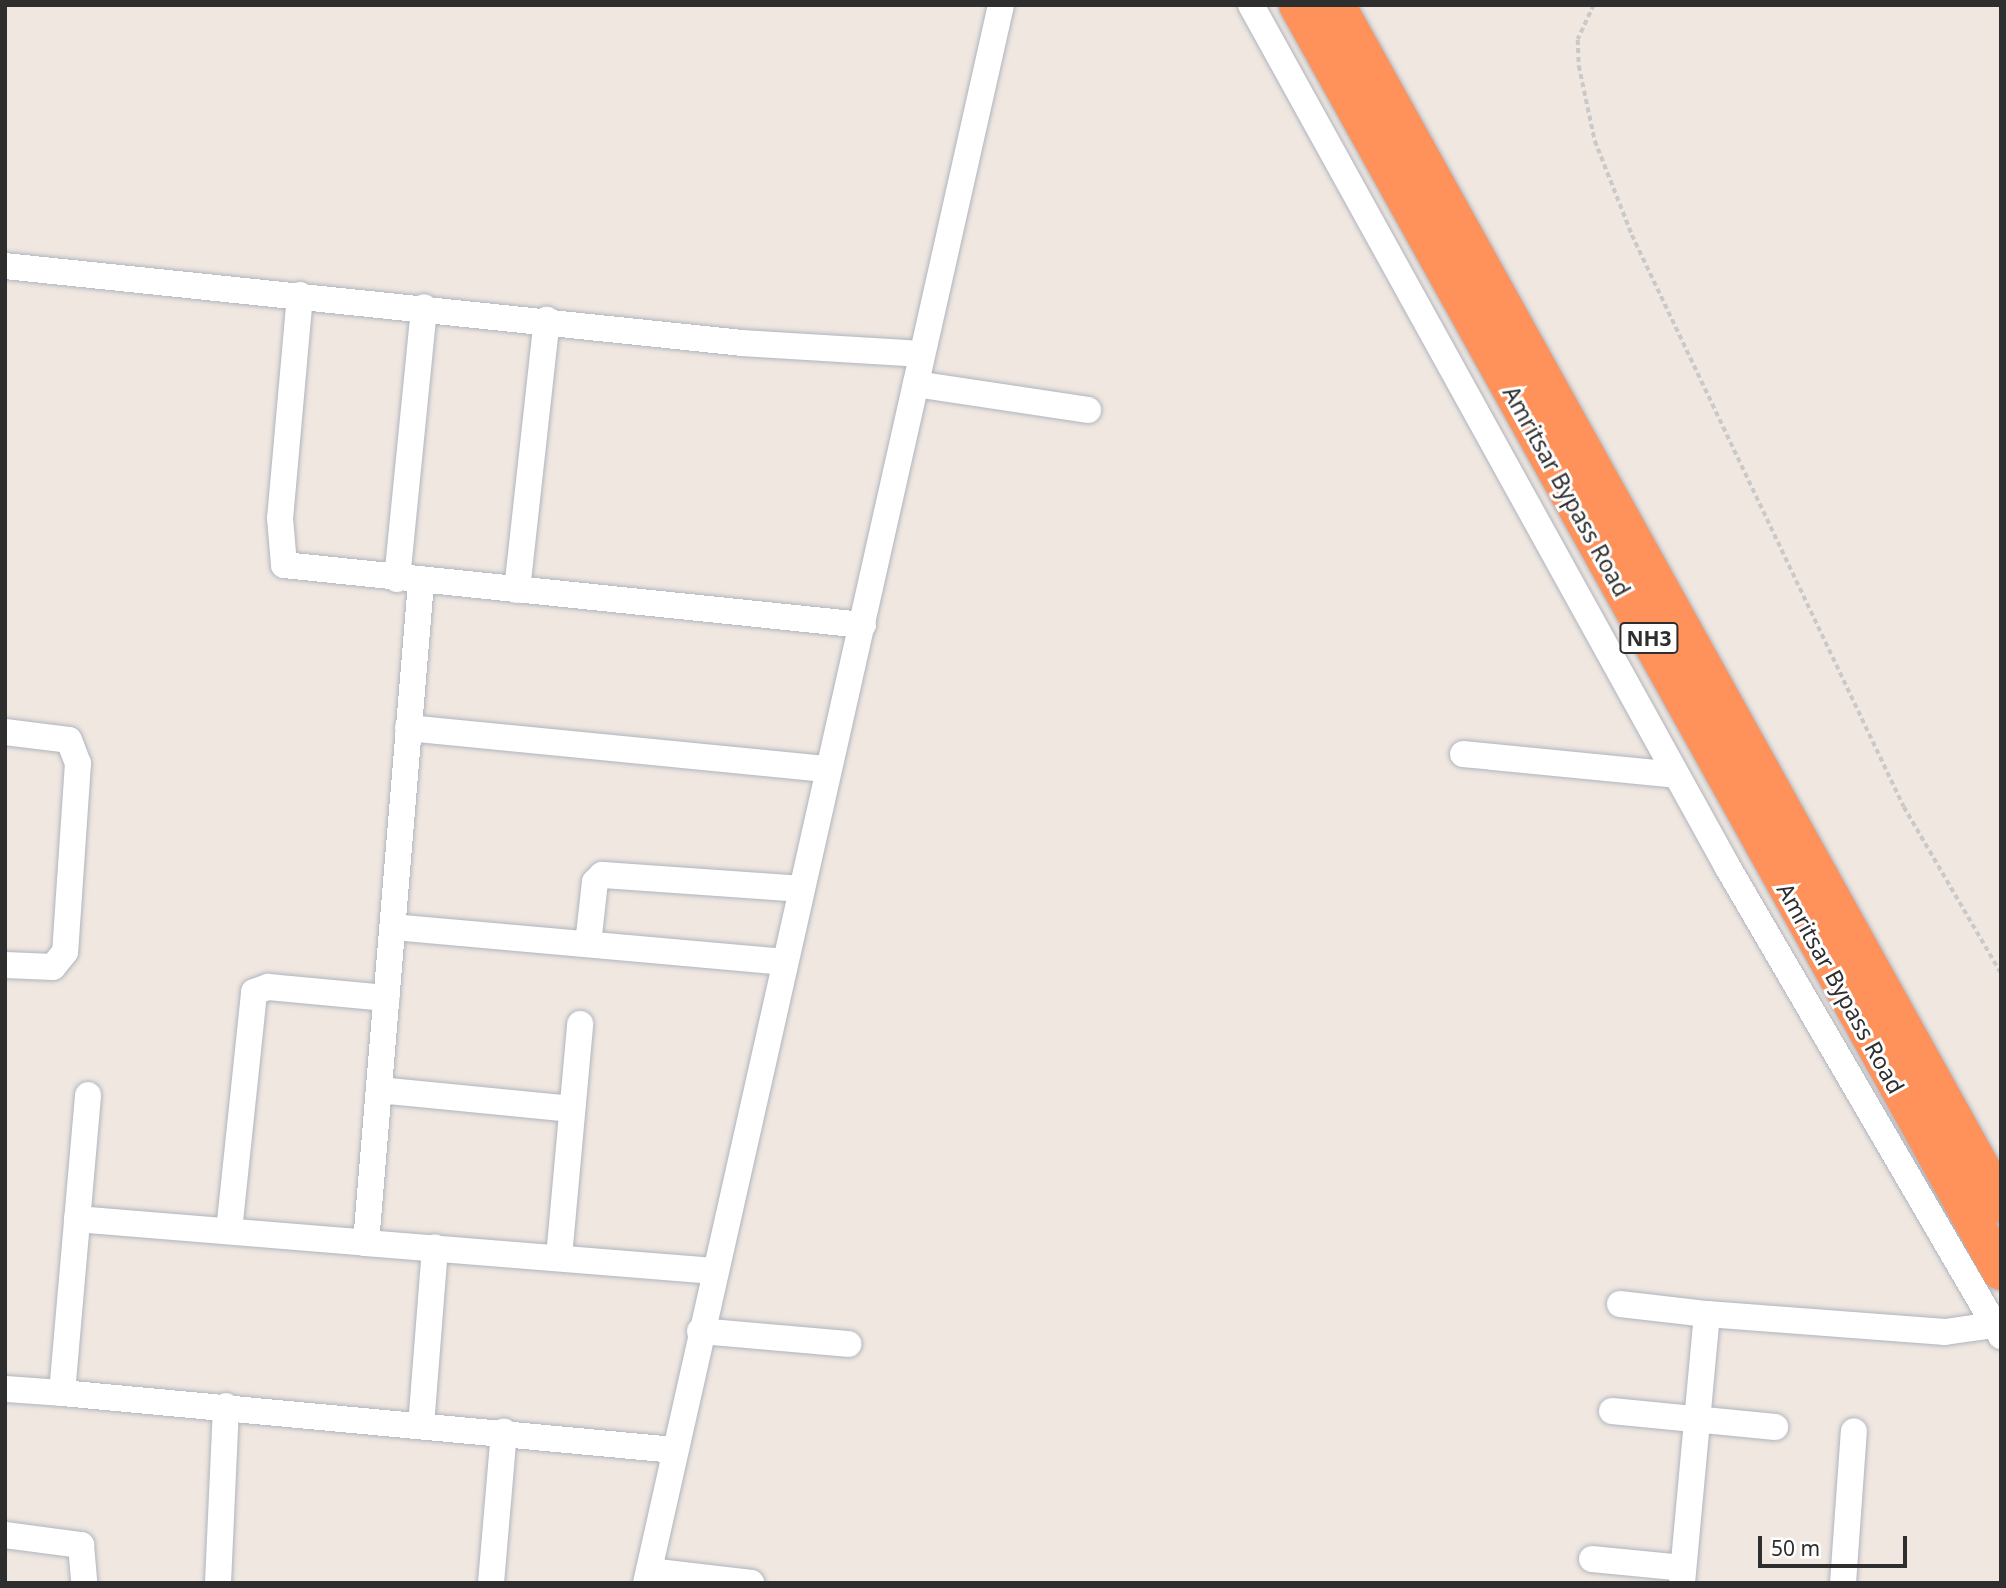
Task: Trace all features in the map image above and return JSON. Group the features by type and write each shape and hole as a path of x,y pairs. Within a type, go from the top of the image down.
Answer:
{"highway":[{"name":"Amritsar Bypass Road","path":"1328,12 2001,1204"},
{"name":"Amritsar Bypass Road","path":"1328,12 2001,1271"}],"street":[{"path":"751,1583 648,1577 700,1331 783,962 863,625 1001,5"},
{"path":"1251,5 1676,775 1999,1329 1945,1332 1707,1314 1620,1304"},
{"path":"5,266 424,307 742,343 922,354"},
{"path":"300,295 281,561 306,570 863,625"},
{"path":"366,1243 408,728 409,581 424,307"},
{"path":"517,590 547,320"},
{"path":"916,384 1088,410"},
{"path":"408,728 828,769"},
{"path":"5,732 69,740 78,764 65,952 53,967 5,964"},
{"path":"1463,754 1676,775"},
{"path":"588,944 596,882 602,875 801,889"},
{"path":"393,927 783,962"},
{"path":"229,1231 254,992 268,987 386,998"},
{"path":"559,1257 580,1024"},
{"path":"379,1090 572,1109"},
{"path":"62,1393 88,1095"},
{"path":"77,1219 714,1270"},
{"path":"421,1426 435,1248"},
{"path":"1592,1559 1682,1575 1707,1314"},
{"path":"700,1331 848,1344"},
{"path":"5,1389 226,1406 674,1450"},
{"path":"218,1583 226,1406"},
{"path":"1612,1410 1775,1427"},
{"path":"1843,1583 1854,1432"},
{"path":"491,1583 504,1433"},
{"path":"5,1535 81,1545 84,1583"}],"path":[{"path":"1594,5 1578,40 1578,66 1595,141 1632,235 1904,807 2001,973"}]}
